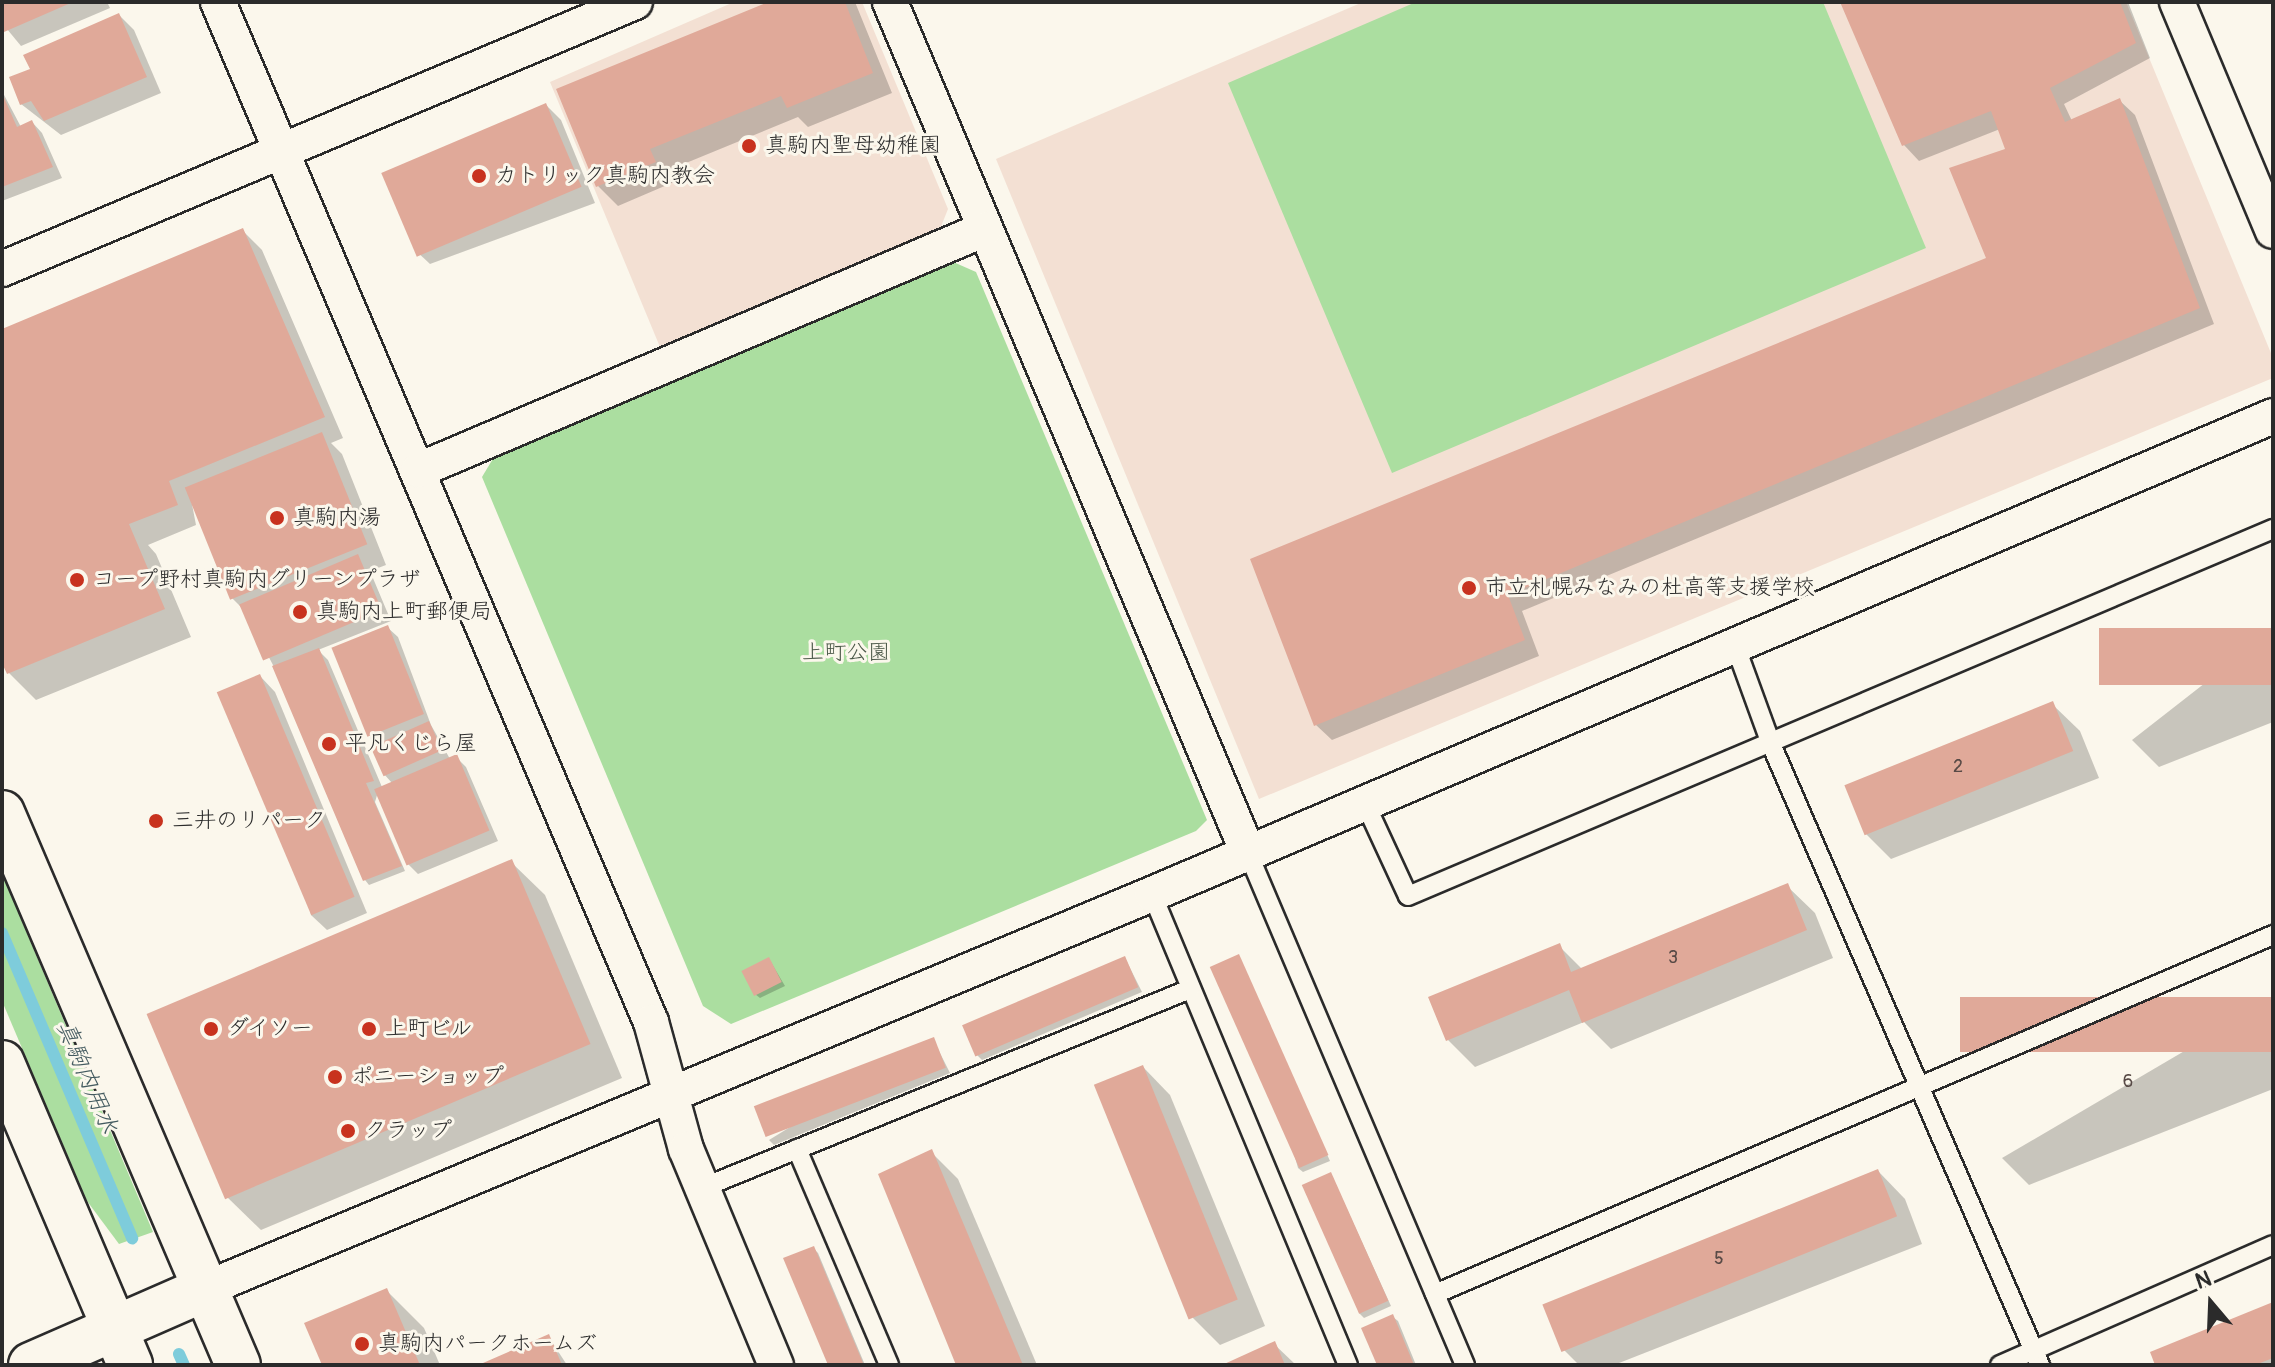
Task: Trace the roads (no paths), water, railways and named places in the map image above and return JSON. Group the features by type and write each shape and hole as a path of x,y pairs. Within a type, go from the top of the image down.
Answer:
{"street":[{"path":"218,2 651,1022 702,1188 776,1365"},
{"path":"2,269 635,2"},
{"path":"890,2 1248,853"},
{"path":"2177,2 2273,231"},
{"path":"419,470 985,229"},
{"path":"31,1365 123,1347 205,1289 1152,894 2273,416"},
{"path":"2,813 238,1365"},
{"path":"2,1063 123,1347"}],"lane":[{"path":"1365,803 1408,896 2273,529"},
{"path":"1735,645 1771,744 2037,1358"},
{"path":"1248,853 1465,1365"},
{"path":"1152,894 1348,1365"},
{"path":"1435,1294 2273,935"},
{"path":"702,1188 1190,989"},
{"path":"797,1149 889,1365"},
{"path":"2000,1365 2037,1358 2273,1245"}],"waterway":[{"name":"真駒内用水","path":"2,933 132,1238"},
{"name":"真駒内用水","path":"179,1354 184,1365"}],"place":[{"name":"真駒内聖母幼稚園","path":"749,146"},
{"name":"カトリック真駒内教会","path":"479,176"},
{"name":"真駒内湯","path":"277,518"},
{"name":"コープ野村真駒内グリーンプラザ","path":"77,580"},
{"name":"市立札幌みなみの杜高等支援学校","path":"1469,588"},
{"name":"真駒内上町郵便局","path":"300,612"},
{"name":"平凡くじら屋","path":"329,744"},
{"name":"三井のリパーク","path":"156,821"},
{"name":"ダイソー","path":"211,1029"},
{"name":"上町ビル","path":"369,1029"},
{"name":"ポニーショップ","path":"335,1077"},
{"name":"クラップ","path":"348,1131"},
{"name":"真駒内パークホームズ","path":"362,1344"}],"park label":[{"name":"上町公園","path":"846,653"}]}
